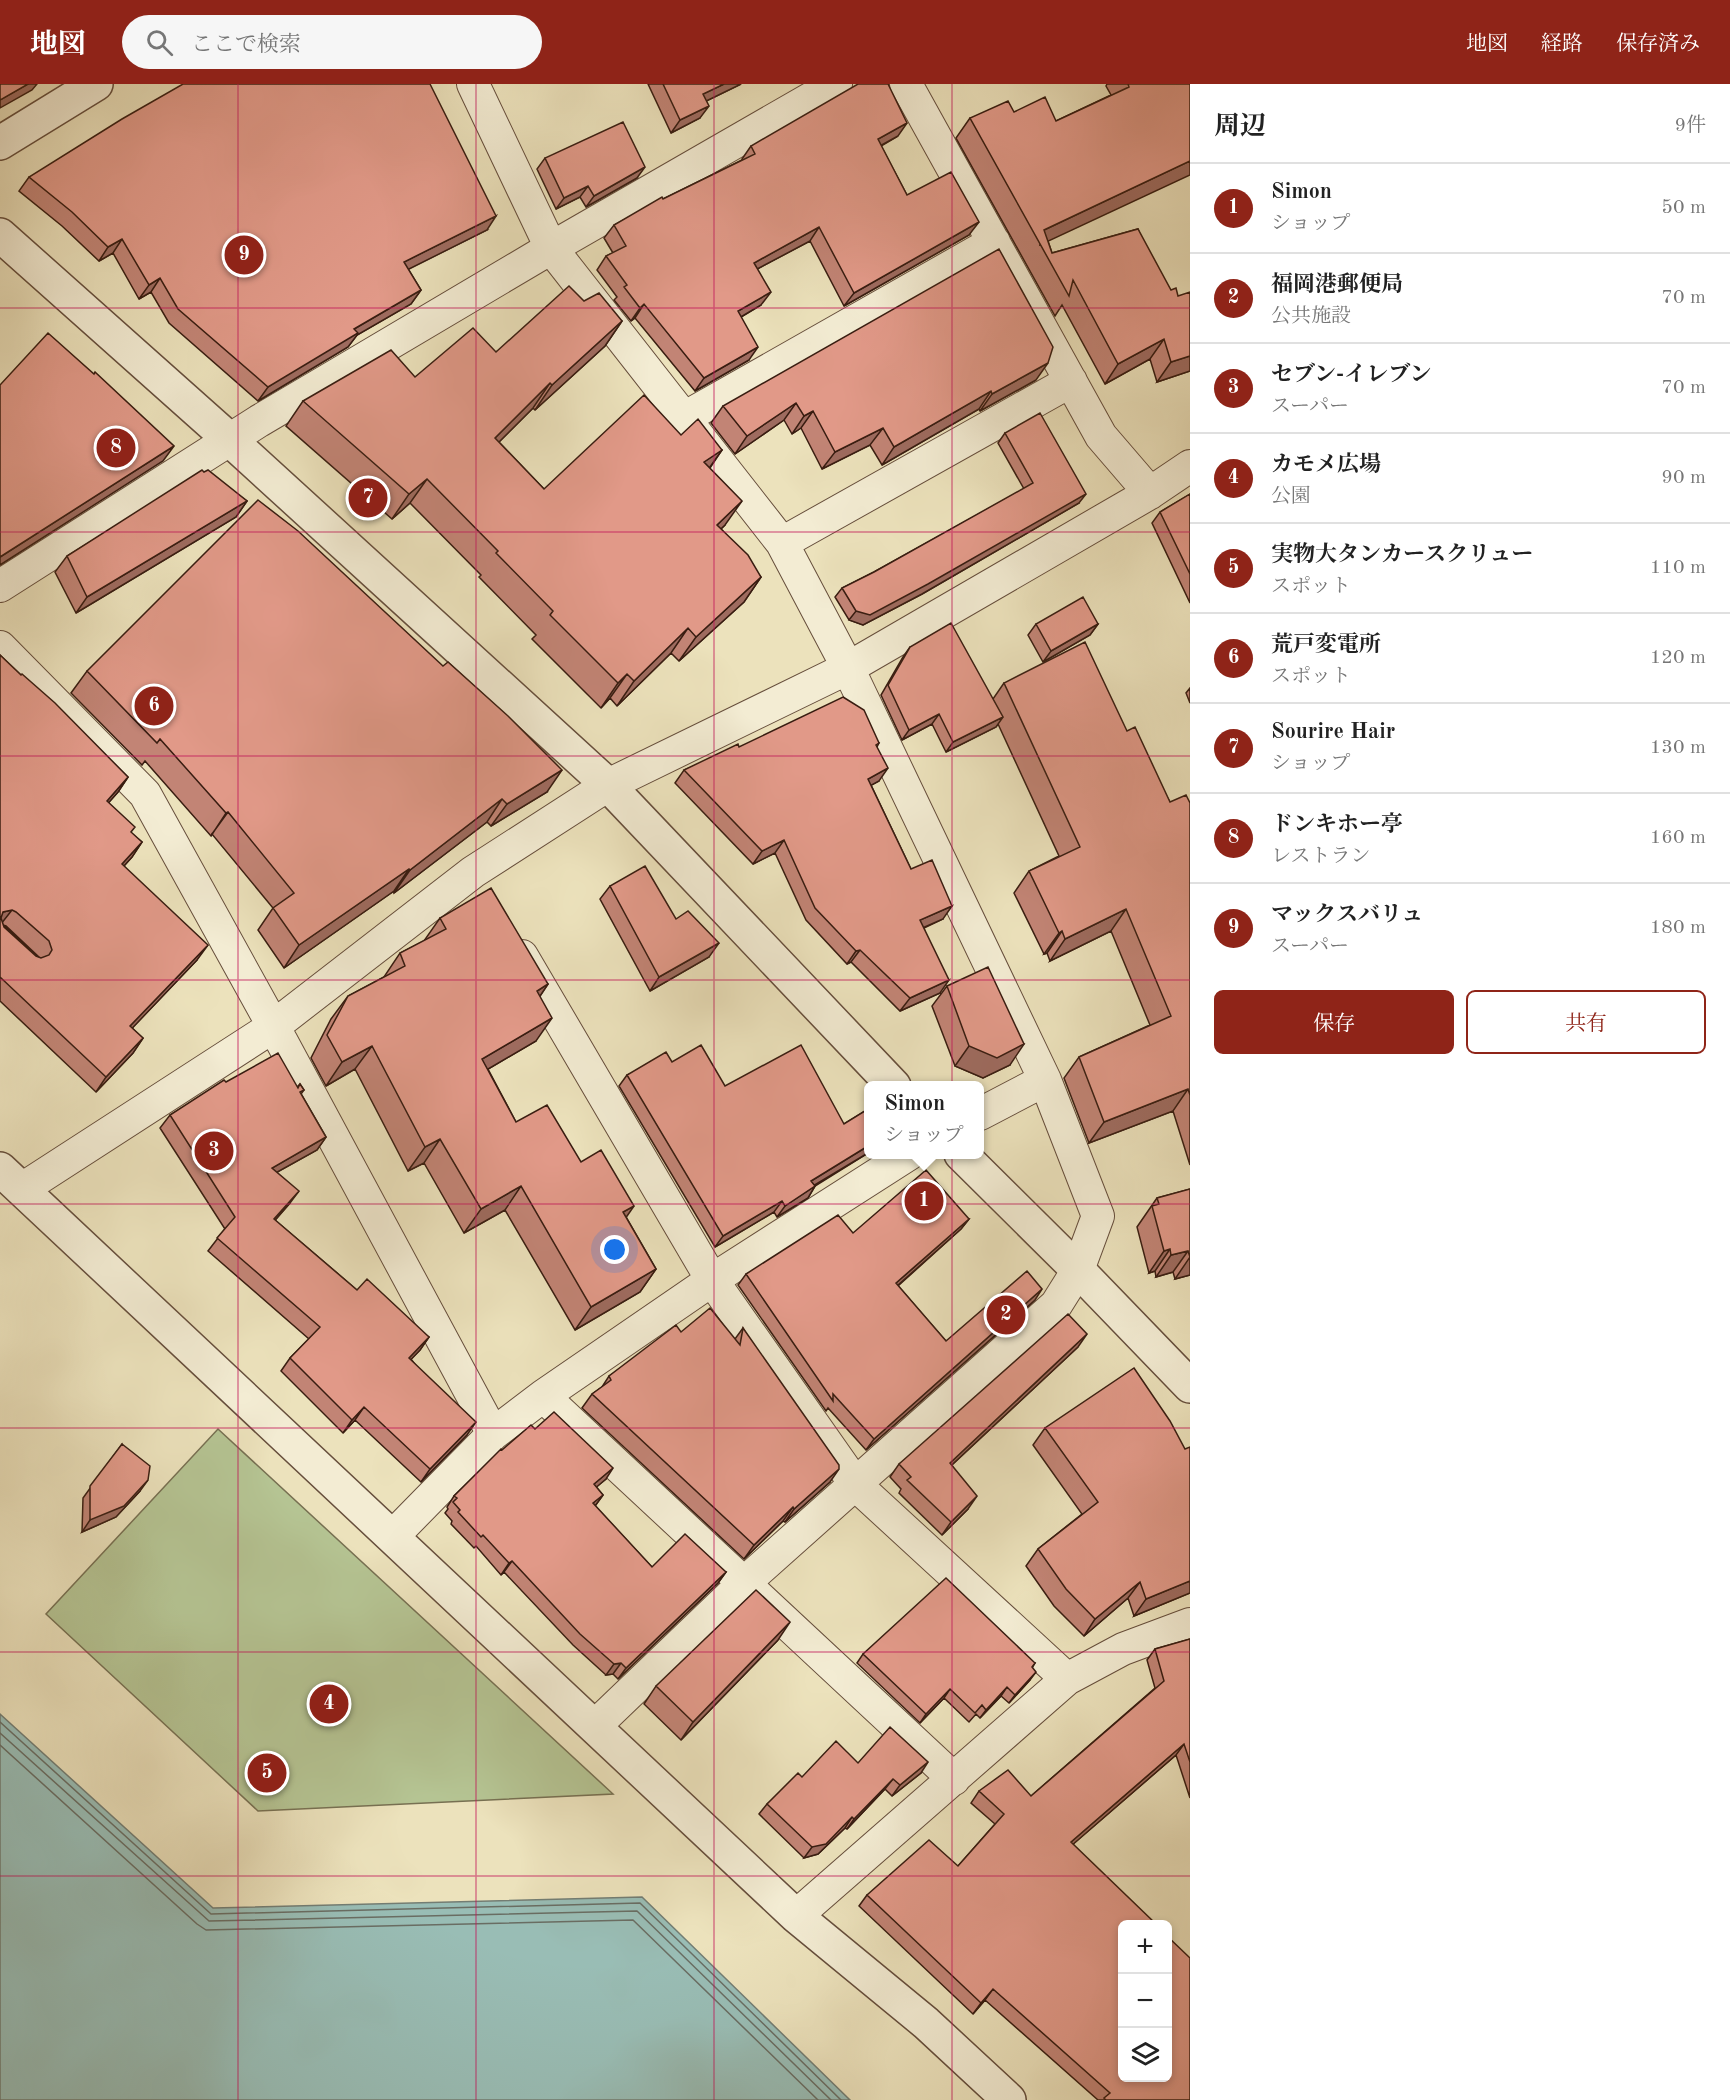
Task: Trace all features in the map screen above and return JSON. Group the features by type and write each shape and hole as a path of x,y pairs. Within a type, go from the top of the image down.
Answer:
{"street":[{"path":"0,143 96,84"},
{"path":"473,84 551,248 782,543 848,668 1045,1080 1098,1216 1078,1270 1056,1305 744,1583 595,1726"},
{"path":"0,586 228,439 551,248 836,84"},
{"path":"906,84 1101,436 1150,494"},
{"path":"0,235 608,785 889,1081"},
{"path":"684,418 994,242"},
{"path":"782,543 1071,381"},
{"path":"1009,2100 926,2023 796,1916 11,1179 274,1026 481,885 608,785 848,668 1150,494 1190,466"},
{"path":"0,647 145,794 274,1026 493,1434"},
{"path":"507,929 712,1280 856,1485 1067,1679"},
{"path":"984,1112 1045,1080"},
{"path":"393,1536 493,1434 543,1396 712,1280 903,1159"},
{"path":"965,1159 1078,1270 1190,1386"},
{"path":"543,1396 954,1779"},
{"path":"796,1916 1067,1679 1123,1649 1190,1624"}],"green space":[{"path":"218,1429 613,1794 258,1811 46,1614"}],"water":[{"path":"0,1714 213,1908 642,1897 850,2100 0,2100"}],"building":[{"path":"0,84 28,84 0,100"},
{"path":"183,84 430,84 496,216 404,262 421,290 354,329 358,333 268,387 178,309 160,278 149,285 122,239 108,247 72,212 29,177"},
{"path":"663,84 724,84 703,94 709,106 680,120"},
{"path":"858,84 888,84 907,123 878,139 907,195 951,172 979,222 854,293 819,227 754,263 771,292 738,311 758,347 704,378 644,304 640,308 624,287 627,285 606,256 626,246 614,225 662,197 663,199 755,154 751,146"},
{"path":"1128,84 1190,84 1190,161 1044,230 1052,253 1138,229 1171,290 1176,288 1178,296 1190,292 1190,356 1171,362 1164,339 1118,364 1073,280 1069,296 970,118 1008,101 1014,112 1045,97 1056,121 1129,87"},
{"path":"623,122 645,167 594,196 588,186 564,198 545,158"},
{"path":"999,249 1053,347 1048,363 992,394 991,391 894,447 883,428 835,452 813,411 804,416 796,403 747,436 723,406"},
{"path":"569,286 584,301 599,293 622,321 552,385 550,383 495,438 544,489 644,395 681,435 698,419 722,450 704,462 742,501 717,525 748,555 761,577 696,637 688,628 634,681 627,674 618,683 550,615 553,611 427,479 409,494 303,401 391,350 415,377 473,328 496,352"},
{"path":"48,333 94,374 95,372 174,446 0,557 0,385"},
{"path":"1040,413 1086,494 870,615 856,611 842,588 1033,483 1005,433"},
{"path":"202,470 204,472 208,470 247,501 87,597 67,556"},
{"path":"1190,494 1190,574 1160,512"},
{"path":"258,500 298,531 443,666 448,662 508,716 562,770 507,804 502,799 410,870 299,945 273,908 294,893 228,812 226,813 160,739 157,743 87,671"},
{"path":"1083,597 1098,624 1051,651 1036,624"},
{"path":"951,623 1003,717 953,742 939,714 909,730 888,685 910,647"},
{"path":"1085,642 1127,731 1135,727 1170,802 1186,795 1190,803 1190,1095 1188,1089 1104,1122 1079,1057 1171,1016 1126,909 1065,939 1062,931 1059,933 1029,871 1080,847 1004,683"},
{"path":"0,655 55,703 128,777 107,801 135,827 131,832 142,842 122,864 208,945 130,1026 143,1038 106,1077 0,977","holes":["12,910 49,941 52,950 49,955 41,958 36,956 4,927 1,918 3,912"]},
{"path":"843,697 864,710 879,743 876,745 888,768 868,779 911,869 932,860 952,906 920,920 949,980 910,998 860,950 856,951 815,908 784,840 762,851 684,770 738,744 739,747"},
{"path":"645,866 676,919 688,911 719,943 659,977 610,886"},
{"path":"491,888 548,984 537,991 552,1018 482,1059 516,1122 547,1105 581,1162 601,1150 634,1206 623,1212 656,1269 591,1307 521,1186 481,1209 440,1139 425,1147 372,1046 342,1062 327,1035 348,996 405,966 400,953 446,929 440,918"},
{"path":"988,967 1024,1044 997,1058 969,1046 947,986"},
{"path":"701,1045 725,1086 801,1045 844,1124 864,1112 864,1148 811,1181 815,1186 785,1206 782,1201 723,1236 627,1075 666,1052 672,1062"},
{"path":"278,1053 298,1088 300,1084 304,1090 300,1092 326,1137 272,1168 299,1191 274,1219 357,1290 367,1279 429,1337 409,1358 476,1422 430,1469 364,1407 352,1420 290,1358 320,1327 217,1238 235,1217 170,1115 224,1080 226,1082"},
{"path":"926,1170 969,1219 896,1283 946,1341 1027,1271 1042,1289 874,1439 833,1394 833,1401 746,1274 838,1215 853,1233"},
{"path":"1190,1189 1190,1257 1188,1251 1171,1255 1170,1249 1164,1251 1152,1206 1159,1204 1157,1198"},
{"path":"710,1308 740,1345 743,1328 839,1465 839,1469 794,1509 793,1507 754,1545 592,1394 611,1380 609,1376 676,1325 681,1332"},
{"path":"1068,1314 1087,1334 950,1463 977,1496 951,1522 907,1480 911,1477 899,1464"},
{"path":"1134,1368 1170,1421 1185,1449 1190,1447 1190,1581 1146,1599 1140,1582 1095,1619 1066,1589 1038,1549 1098,1502 1045,1428"},
{"path":"554,1412 613,1468 594,1484 603,1495 593,1503 652,1567 685,1534 726,1572 626,1668 621,1663 614,1664 580,1634 512,1561 509,1563 483,1535 481,1537 458,1512 460,1510 453,1502 457,1498 454,1496 501,1449 531,1425 535,1429"},
{"path":"122,1444 150,1466 148,1480 124,1506 90,1520 90,1486"},
{"path":"946,1578 1035,1663 1032,1667 1036,1672 1015,1695 1007,1687 986,1710 982,1705 975,1713 950,1689 926,1714 863,1654"},
{"path":"756,1590 790,1622 693,1722 656,1686"},
{"path":"1190,1639 1190,1762 1184,1744 1071,1842 1152,1920 1118,1920 1118,2082 1172,2082 1172,1941 1190,1958 1190,2100 1106,2100 1104,2098 1110,2093 993,1989 981,2003 867,1895 929,1840 958,1866 1004,1814 979,1791 1008,1770 1031,1796 1164,1681 1155,1649"},
{"path":"890,1727 928,1762 900,1785 893,1779 826,1844 812,1847 767,1804 798,1773 802,1777 836,1741 858,1763"}],"place":[{"name":"マックスバリュ","path":"244,255"},
{"name":"ドンキホー亭","path":"116,448"},
{"name":"Sourire Hair","path":"368,498"},
{"name":"荒戸変電所","path":"154,706"},
{"name":"セブン-イレブン","path":"214,1151"},
{"name":"Simon","path":"924,1201"},
{"name":"福岡港郵便局","path":"1006,1315"},
{"name":"カモメ広場","path":"329,1704"},
{"name":"実物大タンカースクリュー","path":"267,1773"}]}
